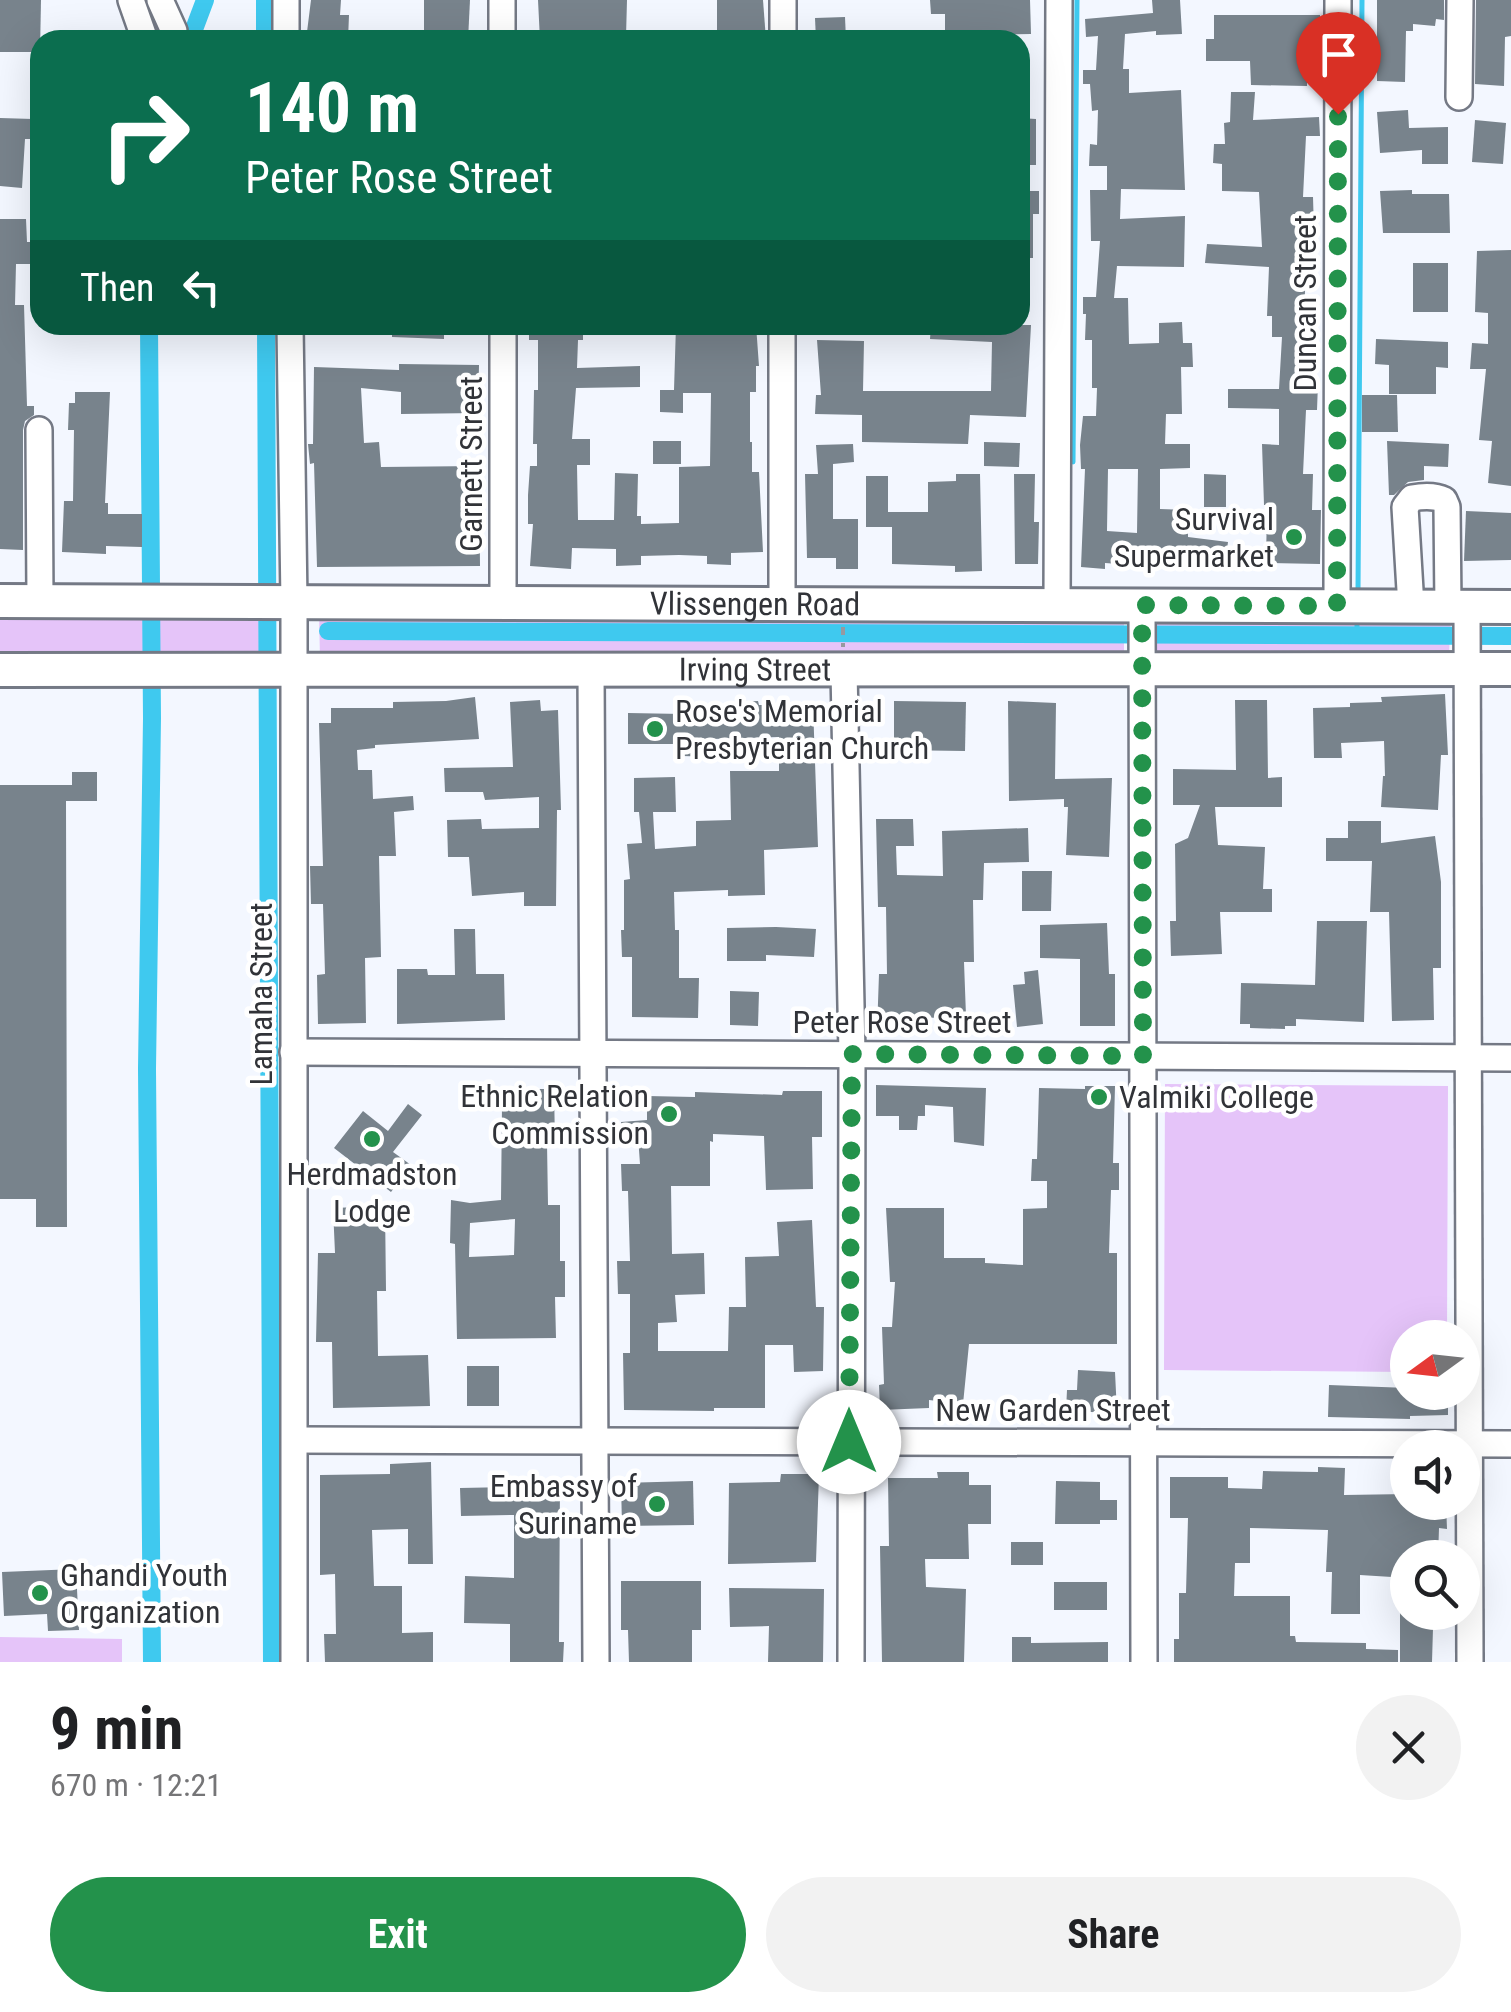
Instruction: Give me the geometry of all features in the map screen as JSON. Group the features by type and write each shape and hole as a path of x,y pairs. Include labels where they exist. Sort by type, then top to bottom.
{"main road":[{"name":"Vlissengen Road","path":"0,601 1057,606 1143,614 1337,606 1411,607 1461,613 1511,607"},
{"name":"Irving Street","path":"0,670 591,671 1143,661 1468,661 1511,668"}],"street":[{"path":"131,0 142,30"},
{"path":"160,0 174,30"},
{"path":"286,0 286,30"},
{"path":"502,0 502,30"},
{"path":"782,30 783,0"},
{"path":"1057,606 1059,0"},
{"name":"Duncan Street","path":"1337,606 1338,0"},
{"path":"1459,96 1460,0"},
{"name":"Lamaha Street","path":"290,335 294,602 276,670 293,1052 294,1662"},
{"name":"Garnett Street","path":"503,335 504,602"},
{"path":"782,335 782,603"},
{"path":"39,430 40,601"},
{"path":"1411,607 1405,507 1412,498 1438,497 1446,507 1468,661 1470,1430"},
{"path":"1143,614 1144,1662"},
{"path":"844,664 852,1054 851,1662"},
{"path":"591,671 596,1662"},
{"name":"Peter Rose Street","path":"293,1052 1511,1058"},
{"name":"New Garden Street","path":"295,1440 1390,1444"},
{"name":"New Garden Street","path":"1480,1444 1511,1444"},
{"path":"1470,1520 1470,1662"}],"path":[{"path":"842,614 844,664"}],"shaded area":[{"path":"0,614 274,616 272,659 0,655"},
{"path":"319,615 1124,618 1124,652 320,658"},
{"path":"1157,617 1451,619 1449,654 1156,652"},
{"path":"1165,1084 1448,1086 1447,1320 1390,1320 1390,1372 1164,1370"},
{"path":"0,1637 122,1639 122,1662 0,1662"}],"building":[{"path":"0,0 41,0 40,30 30,30 30,52 0,52"},
{"path":"311,0 341,0 340,15 349,15 348,30 307,30"},
{"path":"424,0 470,0 468,30 424,30"},
{"path":"538,0 627,0 626,30 540,30"},
{"path":"717,0 763,0 765,30 717,30"},
{"path":"930,0 1030,0 1031,34 1030,30 945,30 945,14 931,14"},
{"path":"1152,0 1180,0 1182,34 1125,34 1123,69 1129,69 1129,93 1181,90 1185,190 1121,189 1120,219 1185,216 1184,267 1117,266 1114,298 1128,298 1129,344 1159,343 1159,323 1182,322 1183,343 1192,343 1193,367 1181,367 1182,414 1166,414 1165,444 1190,444 1190,468 1160,469 1160,509 1188,510 1188,537 1228,542 1224,571 1203,569 1203,563 1160,562 1160,567 1105,563 1105,569 1081,567 1085,469 1081,469 1080,445 1083,416 1096,416 1097,388 1092,388 1092,340 1085,340 1083,314 1083,297 1096,297 1100,241 1091,241 1090,190 1107,190 1107,166 1089,166 1090,144 1097,145 1098,110 1092,111 1090,84 1083,84 1083,70 1096,70 1098,36 1086,37 1085,19 1153,13","holes":["1108,469 1138,469 1137,533 1107,531"]},
{"path":"1377,0 1444,0 1444,20 1436,19 1435,26 1413,24 1413,31 1406,31 1405,82 1377,81"},
{"path":"1476,0 1511,0 1504,86 1475,84"},
{"path":"1214,15 1320,15 1316,65 1307,65 1307,86 1251,85 1250,61 1206,61 1206,39 1214,39"},
{"path":"845,17 846,30 816,30 815,18"},
{"path":"1231,92 1255,92 1253,120 1319,117 1320,136 1306,136 1303,197 1313,197 1315,265 1306,265 1304,318 1298,317 1299,352 1312,353 1309,383 1318,383 1317,410 1306,410 1303,474 1313,474 1312,510 1321,510 1320,564 1266,563 1262,444 1279,445 1279,409 1228,408 1228,389 1279,389 1282,337 1272,337 1272,316 1267,316 1269,267 1205,263 1207,244 1262,247 1259,192 1222,191 1222,164 1213,163 1214,144 1225,144 1224,123 1230,122"},
{"path":"1408,110 1409,128 1448,127 1448,164 1422,164 1422,150 1380,153 1377,112"},
{"path":"0,118 30,119 22,188 0,186"},
{"path":"1030,119 1036,119 1036,165 1030,165"},
{"path":"1475,120 1506,123 1503,164 1472,162"},
{"path":"1412,190 1412,194 1449,194 1450,233 1383,233 1380,191"},
{"path":"1030,191 1039,191 1039,214 1033,214 1033,258"},
{"path":"0,219 26,219 30,264 16,264 15,305 24,305 27,406 34,406 34,415 25,421 23,430 23,550 0,549"},
{"path":"1511,250 1511,486 1488,483 1492,441 1479,440 1486,369 1470,369 1472,343 1488,344 1488,313 1475,312 1477,251"},
{"path":"1413,263 1448,263 1448,312 1413,312"},
{"path":"1031,325 1026,417 970,415 968,444 862,442 862,415 815,414 816,395 821,395 817,340 864,341 863,391 991,391 992,342 930,339 930,335 1030,335"},
{"path":"444,335 444,339 392,337"},
{"path":"529,335 583,335 583,340 578,340 577,368 640,366 640,387 576,388 572,439 590,439 590,465 577,465 578,520 614,520 615,473 638,474 637,516 641,516 641,524 679,523 679,467 710,466 711,393 683,393 683,413 660,412 660,390 674,390 676,335 757,335 759,366 756,392 750,392 750,442 752,472 759,472 763,552 731,553 731,565 707,564 707,556 679,555 641,556 641,565 616,566 616,549 572,548 571,569 530,566 533,524 528,524 528,495 530,466 537,466 537,444 533,444 538,340 529,340"},
{"path":"1376,339 1448,342 1448,368 1436,367 1436,394 1389,394 1389,365 1375,364"},
{"path":"399,364 479,365 478,413 401,414 401,392 361,388 364,443 379,442 381,467 479,466 480,566 317,567 314,463 310,464 308,444 313,444 314,367 399,370"},
{"path":"75,392 110,392 105,503 108,514 142,514 142,547 106,546 106,554 62,552 64,501 73,501 74,430 68,430 69,403 75,403"},
{"path":"1362,395 1397,395 1398,432 1362,432"},
{"path":"653,441 681,441 681,464 653,464"},
{"path":"1387,441 1449,444 1448,467 1424,466 1424,480 1408,482 1389,495"},
{"path":"984,442 1020,443 1019,467 984,466"},
{"path":"853,444 854,462 833,464 833,519 858,519 858,569 836,569 836,558 807,558 805,474 818,474 816,445"},
{"path":"956,474 980,474 982,571 955,572 955,566 892,564 892,527 866,527 866,476 888,476 888,512 928,512 928,482 956,481"},
{"path":"1014,474 1035,474 1038,564 1015,564"},
{"path":"1204,474 1226,475 1226,507 1204,507"},
{"path":"1466,511 1511,513 1511,560 1464,561"},
{"path":"1445,694 1448,755 1441,755 1438,810 1381,807 1384,741 1341,743 1342,758 1314,758 1313,708 1382,702 1381,697"},
{"path":"475,697 479,739 375,745 357,750 358,770 372,770 373,799 413,796 414,810 394,812 396,856 379,856 381,957 365,958 366,1023 318,1024 317,975 325,974 323,904 311,904 310,866 323,866 319,723 331,723 331,708 393,708 393,702"},
{"path":"540,700 541,711 558,710 561,810 557,810 556,906 524,906 524,892 472,896 469,857 448,857 447,820 481,819 482,829 539,828 539,797 485,800 483,792 445,792 444,768 513,767 510,702"},
{"path":"1235,700 1267,700 1268,778 1282,777 1282,807 1215,807 1218,845 1265,847 1263,889 1272,889 1272,912 1220,912 1222,954 1171,956 1170,921 1176,921 1175,844 1188,838 1200,805 1173,805 1173,769 1236,770"},
{"path":"758,701 759,705 813,705 818,847 764,850 765,895 728,896 728,890 674,892 679,978 699,978 698,1018 632,1017 632,957 622,957 621,930 624,880 630,879 627,844 642,843 639,812 634,812 634,778 675,777 676,812 653,812 655,849 696,846 696,821 731,820 730,771 779,771 779,737 712,739 713,757 683,756 683,744 628,744 628,713 683,714 683,706 729,706 729,702"},
{"path":"894,701 966,702 965,751 894,750"},
{"path":"1008,701 1056,703 1055,779 1112,778 1109,857 1066,855 1068,807 1064,807 1064,799 1009,801"},
{"path":"72,772 97,772 97,801 66,801 67,1227 36,1227 36,1199 0,1199 0,785 72,785"},
{"path":"876,819 913,819 914,846 896,846 897,875 943,876 942,831 1028,828 1029,862 984,863 983,900 973,900 974,962 964,962 966,1016 927,1018 927,1032 877,1031 879,974 887,974 886,907 878,907"},
{"path":"1348,821 1381,821 1381,843 1435,836 1441,882 1441,968 1433,968 1434,1020 1392,1021 1389,912 1370,912 1372,861 1326,861 1326,838 1348,838"},
{"path":"1022,871 1052,871 1051,911 1022,911"},
{"path":"1317,921 1367,921 1364,1022 1296,1019 1296,1026 1285,1029 1240,1024 1241,983 1315,985"},
{"path":"1107,923 1109,974 1115,974 1115,1026 1080,1026 1080,959 1040,958 1040,925"},
{"path":"727,928 816,929 814,957 766,955 766,961 727,961"},
{"path":"454,929 475,929 476,974 504,974 505,1020 397,1024 397,969 427,969 428,975 455,975"},
{"path":"1038,970 1043,1024 1017,1027 1013,985 1025,984 1024,972"},
{"path":"730,991 759,992 758,1026 730,1025"},
{"path":"876,1085 986,1088 984,1146 954,1142 953,1107 925,1105 925,1116 918,1116 917,1130 899,1130 899,1116 876,1116"},
{"path":"1115,1086 1113,1163 1119,1163 1119,1190 1111,1190 1109,1253 1117,1253 1117,1344 969,1344 963,1404 929,1400 929,1408 880,1410 879,1385 884,1384 882,1327 892,1327 895,1282 890,1282 886,1208 944,1208 944,1258 985,1258 985,1263 1023,1265 1023,1209 1047,1208 1047,1181 1031,1181 1032,1159 1037,1159 1039,1088"},
{"path":"534,1089 554,1089 555,1143 547,1143 548,1205 560,1205 560,1261 565,1261 565,1297 555,1297 556,1338 457,1339 451,1200 501,1200 502,1105 534,1105","holes":["515,1219 514,1255 469,1257 470,1223"]},
{"path":"783,1091 822,1091 822,1137 812,1137 813,1189 766,1190 764,1136 713,1134 710,1186 671,1186 672,1254 704,1253 705,1294 675,1295 677,1322 658,1323 658,1351 728,1351 729,1307 746,1307 745,1257 779,1256 777,1222 812,1220 816,1307 824,1307 823,1371 794,1372 793,1345 765,1345 765,1408 624,1410 623,1353 630,1353 630,1294 618,1294 617,1261 630,1261 628,1191 622,1191 621,1164 640,1164 638,1136 622,1137 621,1122 647,1120 647,1096 695,1097 695,1092 782,1095"},
{"name":"Herdmadston Lodge","path":"408,1104 422,1115 393,1152 411,1165 391,1192 334,1148 363,1111 388,1131"},
{"path":"385,1206 386,1291 377,1291 378,1356 428,1355 430,1406 333,1408 332,1342 316,1342 318,1253 335,1253 333,1208"},
{"path":"467,1366 499,1366 499,1406 467,1406"},
{"path":"1078,1370 1115,1372 1117,1413 1066,1411 1067,1390 1077,1390"},
{"path":"1329,1385 1390,1387 1390,1410 1448,1410 1448,1415 1410,1419 1328,1417"},
{"path":"431,1462 433,1564 408,1564 408,1529 372,1530 374,1586 402,1586 402,1633 433,1632 433,1662 325,1662 324,1634 336,1634 335,1574 320,1575 320,1475 390,1474 390,1464"},
{"path":"1318,1467 1345,1468 1344,1495 1390,1494 1390,1520 1447,1520 1447,1529 1439,1528 1439,1540 1390,1540 1390,1577 1360,1575 1360,1614 1331,1614 1332,1572 1326,1572 1328,1530 1250,1528 1250,1563 1235,1563 1234,1596 1290,1596 1290,1636 1295,1636 1296,1642 1366,1643 1366,1649 1398,1650 1398,1662 1174,1662 1174,1639 1179,1639 1179,1593 1186,1593 1188,1518 1170,1518 1170,1477 1228,1477 1228,1488 1262,1489 1263,1471 1318,1472"},
{"path":"937,1472 969,1472 969,1485 991,1485 991,1524 968,1524 969,1559 925,1559 926,1587 966,1589 964,1662 882,1662 880,1546 889,1546 888,1478 938,1478"},
{"path":"781,1474 819,1474 816,1562 728,1564 729,1483 780,1482"},
{"name":"Embassy of Suriname","path":"693,1481 694,1525 622,1526 621,1483"},
{"path":"1056,1481 1100,1482 1100,1500 1117,1500 1117,1520 1055,1524"},
{"path":"560,1484 559,1642 564,1642 563,1662 510,1662 510,1624 464,1623 465,1576 514,1578 514,1515 461,1516 460,1488"},
{"path":"1011,1542 1043,1542 1043,1565 1011,1565"},
{"name":"Ghandi Youth Organization","path":"76,1569 79,1630 48,1631 47,1614 4,1616 2,1572"},
{"path":"621,1581 701,1581 701,1630 692,1630 692,1662 629,1662 628,1630 621,1630"},
{"path":"1054,1582 1107,1582 1107,1610 1054,1610"},
{"path":"729,1588 824,1589 823,1662 768,1662 769,1626 730,1627"},
{"path":"1400,1630 1433,1630 1432,1662 1400,1662"},
{"path":"1012,1637 1031,1637 1031,1643 1108,1642 1108,1662 1012,1662"}],"waterway":[{"path":"194,30 205,0"},
{"path":"265,0 265,30"},
{"path":"1073,462 1077,0"},
{"path":"1358,592 1362,0"},
{"path":"149,335 152,718 147,1069 152,1662"},
{"path":"266,335 272,1662"},
{"path":"1357,618 1357,635"},
{"path":"328,631 1511,636"}],"place":[{"name":"Survival Supermarket","path":"1294,537"},
{"name":"Rose's Memorial Presbyterian Church","path":"655,729"},
{"name":"Valmiki College","path":"1099,1097"},
{"name":"Ethnic Relation Commission","path":"669,1114"},
{"name":"Herdmadston Lodge","path":"372,1139"},
{"name":"Embassy of Suriname","path":"657,1504"},
{"name":"Ghandi Youth Organization","path":"40,1593"}],"route":[{"path":"849,1442 852,1054 1143,1056 1142,605 1337,606 1338,114"}]}
